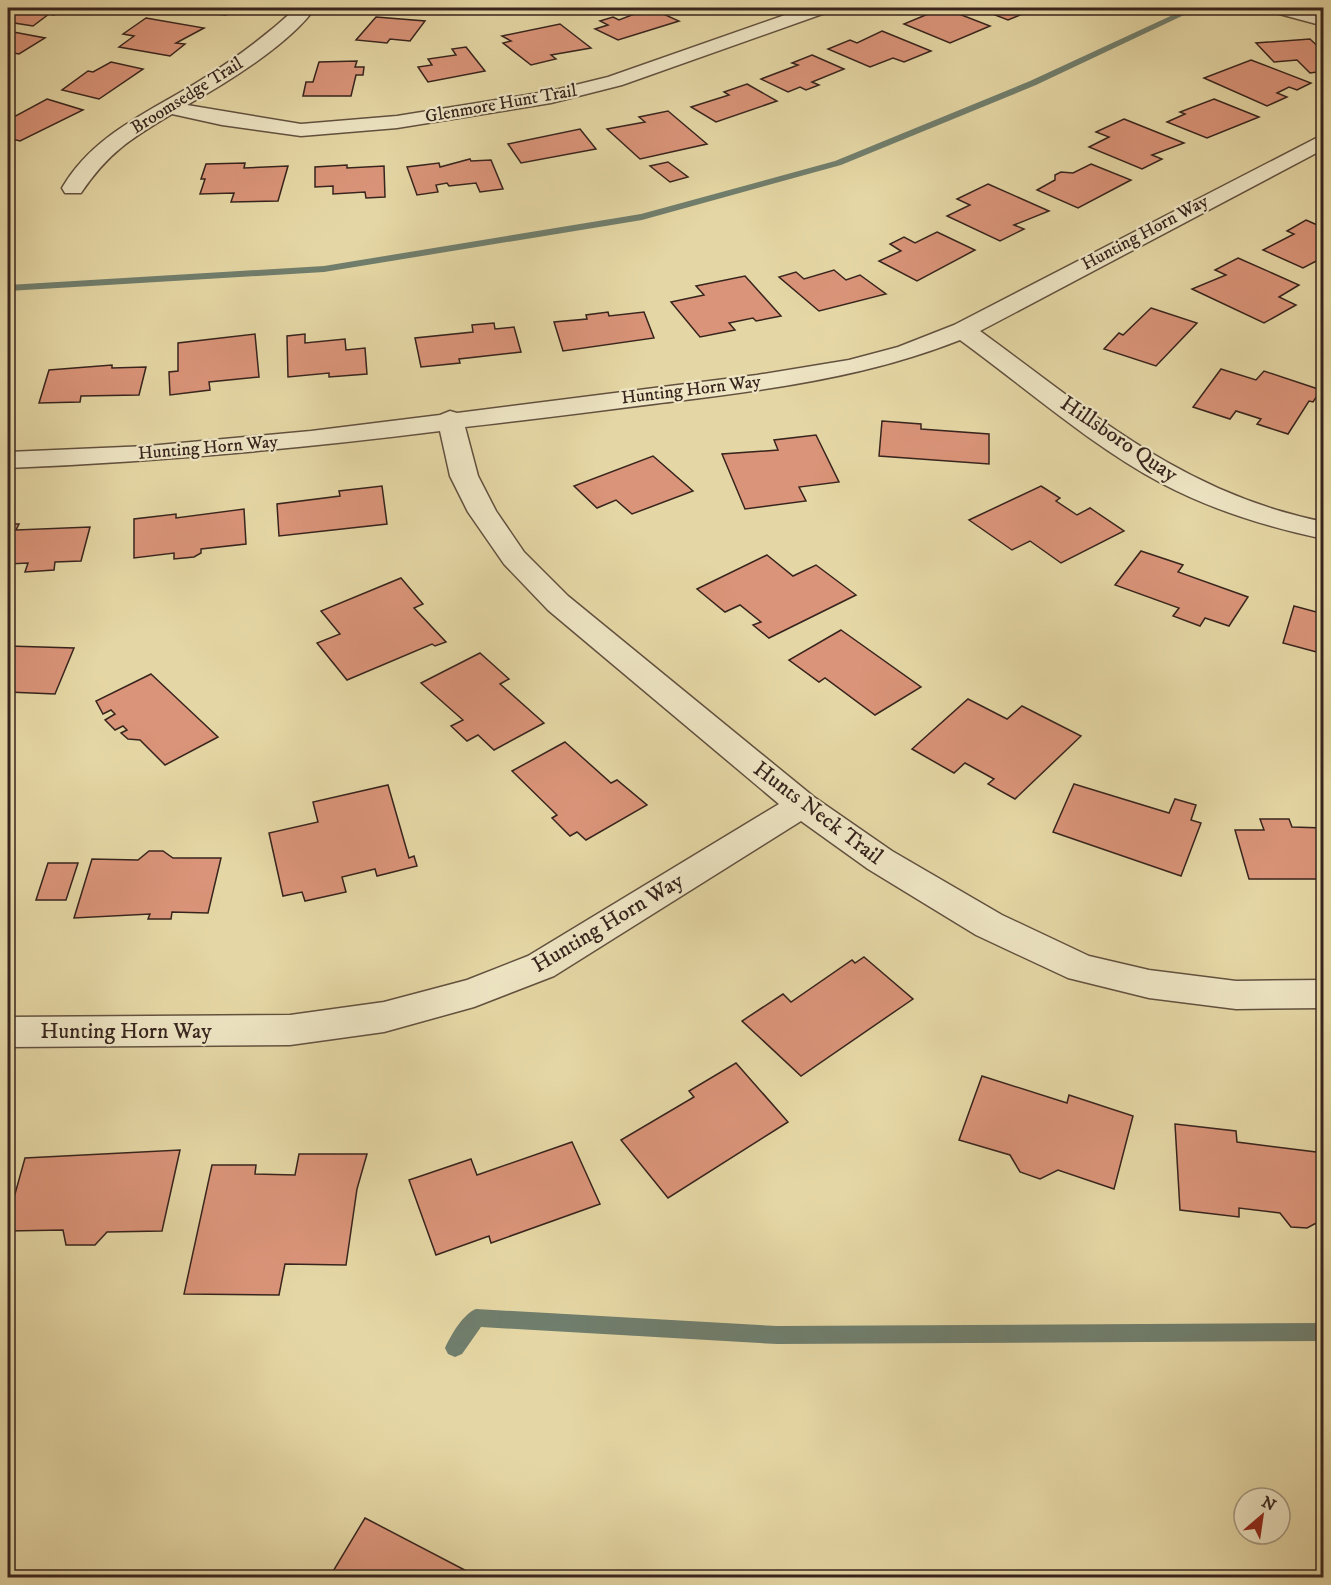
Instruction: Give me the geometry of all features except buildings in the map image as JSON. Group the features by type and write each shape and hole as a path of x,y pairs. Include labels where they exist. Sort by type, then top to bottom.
{"street":[{"name":"Broomsedge Trail","path":"73,188 89,162 103,150 246,60 284,30 306,8"},
{"name":"Glenmore Hunt Trail","path":"170,108 301,130 397,122 551,97 615,81 672,63 821,8"},
{"path":"1280,8 1323,20"},
{"name":"Hunting Horn Way","path":"8,460 148,454 276,442 757,383 850,367 907,352 963,330 1323,140"},
{"name":"Hillsboro Quay","path":"963,330 1149,465 1199,490 1256,512 1323,531"},
{"name":"Hunts Neck Trail","path":"450,419 464,476 482,512 514,558 558,603 802,806 880,860 989,925 1081,968 1149,984 1236,995 1323,994"},
{"name":"Hunting Horn Way","path":"8,1032 290,1030 384,1017 474,993 541,966 802,806"}],"waterway":[{"path":"8,288 324,269 642,217 838,163 1033,83 1180,15"},
{"path":"455,1348 476,1318 777,1335 1324,1332"}]}
